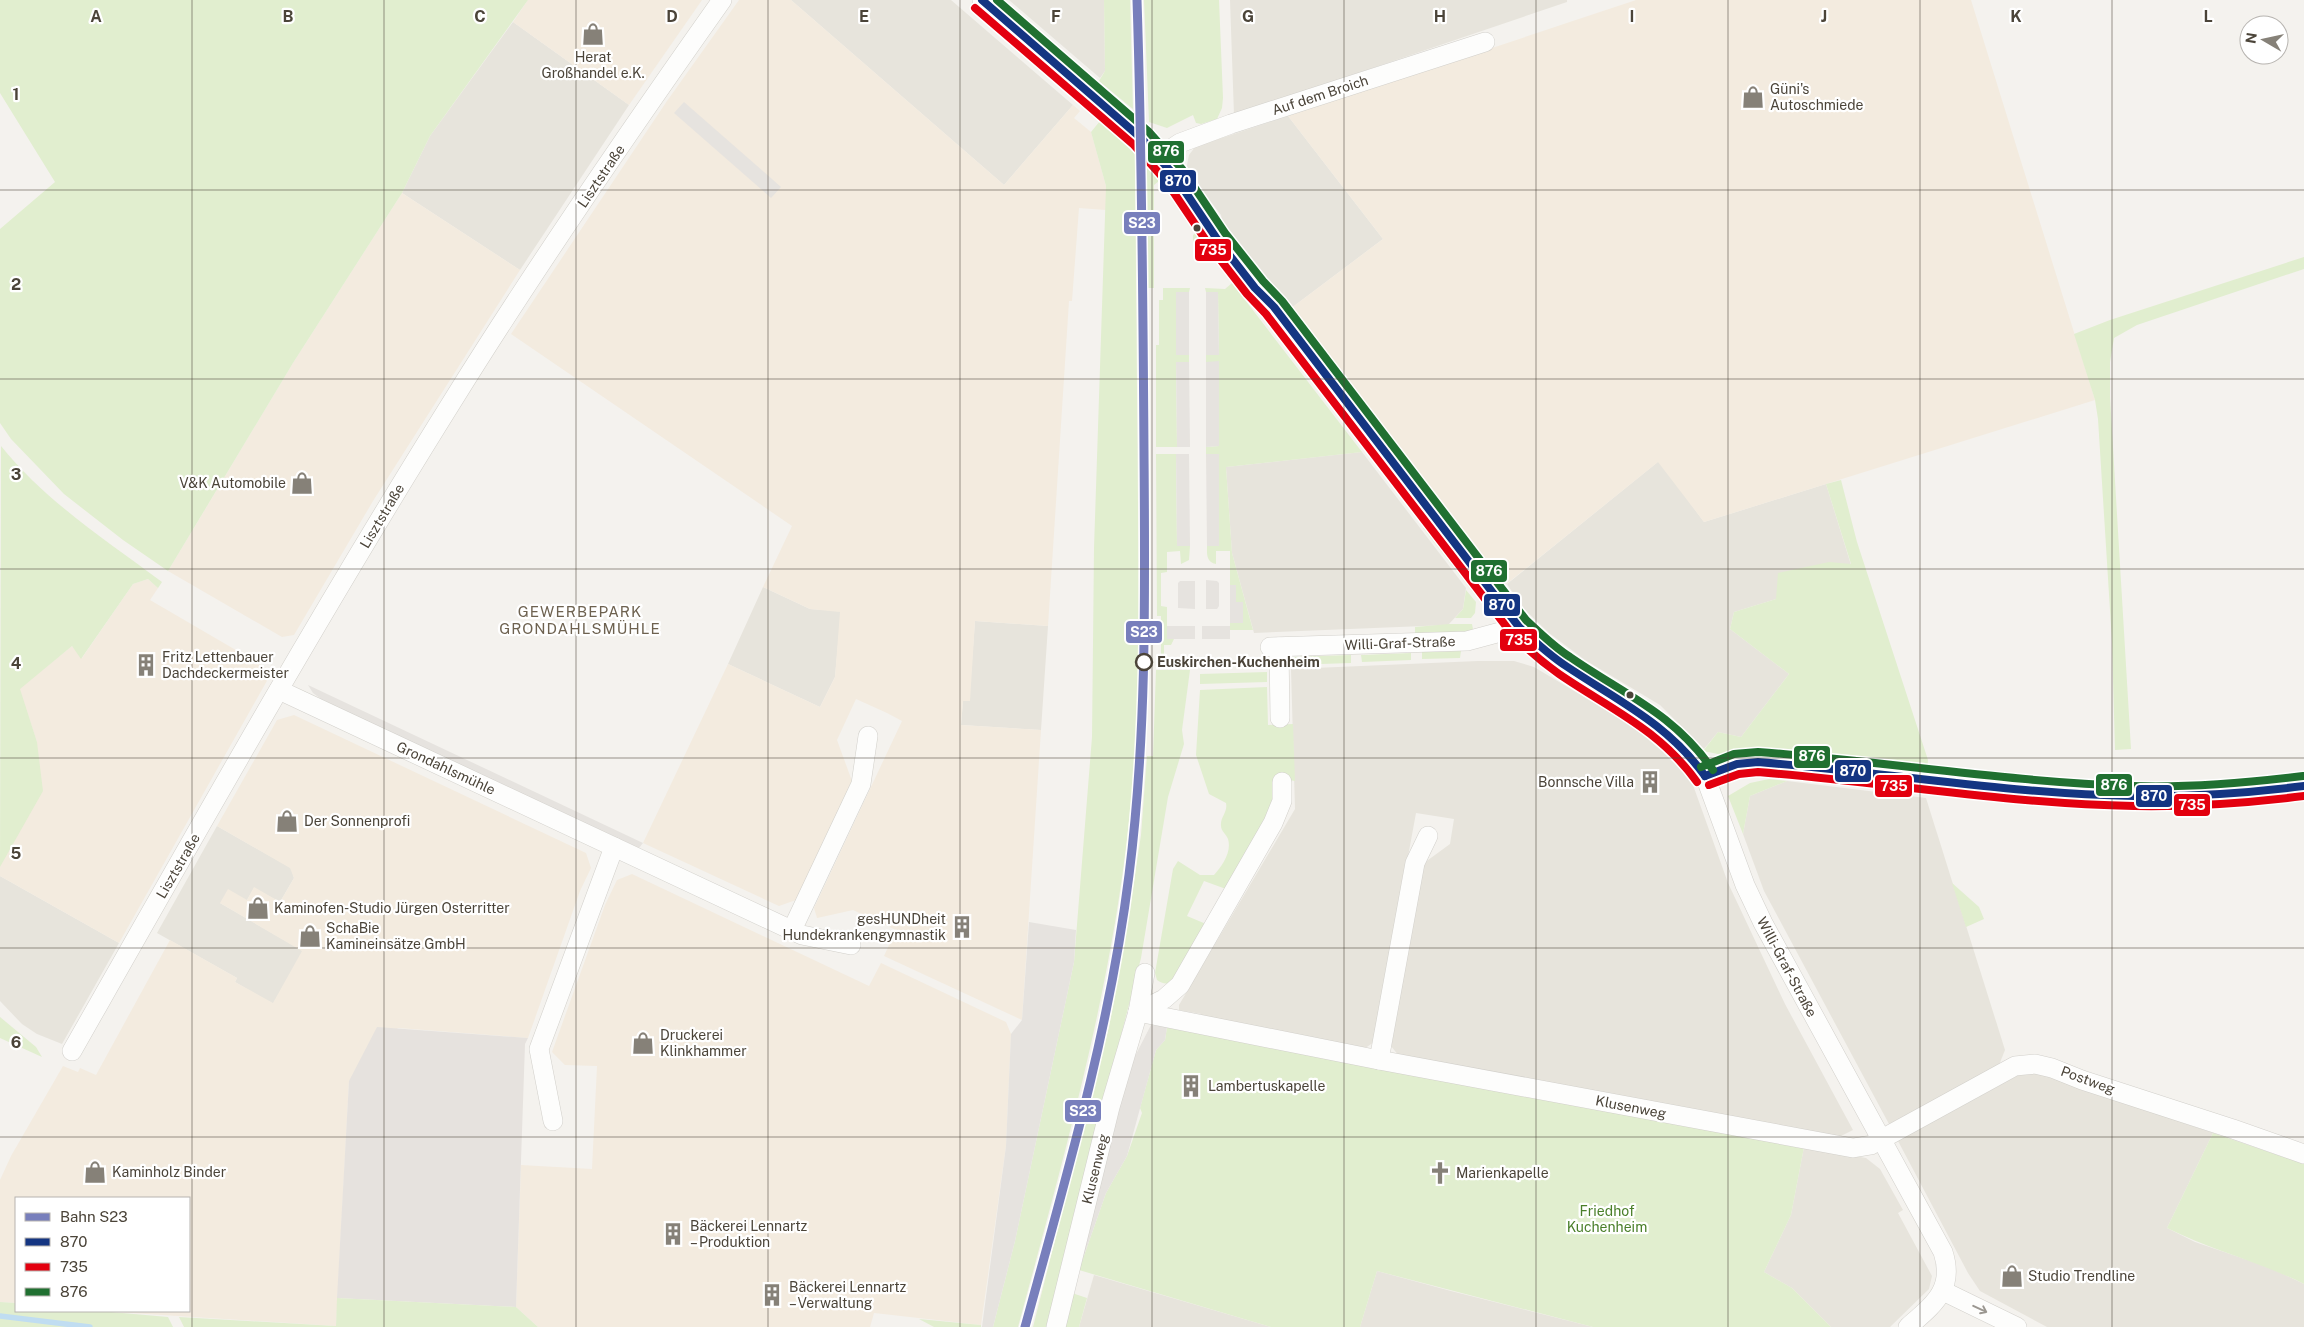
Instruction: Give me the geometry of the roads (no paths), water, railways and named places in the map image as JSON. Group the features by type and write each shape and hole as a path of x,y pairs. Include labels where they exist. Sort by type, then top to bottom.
{"street":[{"name":"Lisztstraße","path":"72,1051 279,690 462,386 554,246 722,0"},
{"name":"Willi-Graf-Straße","path":"982,0 1141,138 1159,157 1183,187 1217,239 1255,288 1274,307 1520,628 1558,661 1668,731 1689,753 1706,776 1745,885 1763,923 1943,1252 1948,1271 1943,1291"},
{"name":"Auf dem Broich","path":"1159,157 1180,143 1231,124 1485,42"},
{"name":"Willi-Graf-Straße","path":"1280,718 1274,647 1467,641 1520,628"},
{"name":"Grondahlsmühle","path":"279,690 802,935 850,945"},
{"path":"792,930 862,784 868,736"},
{"path":"1706,776 1737,764 1758,762 1997,786 2127,795 2187,796 2304,786"},
{"path":"1138,1012 1164,999 1180,985 1273,823 1282,800 1282,782"},
{"path":"1380,1060 1415,864 1428,836"},
{"path":"552,1121 538,1049 614,847"},
{"name":"Klusenweg","path":"1056,1327 1110,1107 1138,1012 1145,973"},
{"name":"Klusenweg","path":"1138,1012 1380,1060 1853,1148 1863,1148 1881,1140"},
{"name":"Postweg","path":"1881,1140 2015,1066 2035,1064 2233,1128 2304,1154"},
{"path":"1908,1327 1943,1291 2017,1327"}],"waterway":[{"path":"0,1316 90,1327"}],"rail line":[{"name":"S23","path":"1025,1327 1071,1159 1099,1046 1121,932 1135,822 1142,716 1145,557 1142,226 1137,0"}],"place":[{"name":"Herat Großhandel e.K.","path":"593,34"},
{"name":"Güni's Autoschmiede","path":"1753,97"},
{"name":"V&K Automobile","path":"302,483"},
{"name":"Euskirchen-Kuchenheim","path":"1144,662"},
{"name":"Fritz Lettenbauer Dachdeckermeister","path":"146,665"},
{"name":"Bonnsche Villa","path":"1650,782"},
{"name":"Der Sonnenprofi","path":"287,821"},
{"name":"Kaminofen-Studio Jürgen Osterritter","path":"258,908"},
{"name":"gesHUNDheit Hundekrankengymnastik","path":"962,927"},
{"name":"SchaBie Kamineinsätze GmbH","path":"310,936"},
{"name":"Druckerei Klinkhammer","path":"643,1043"},
{"name":"Lambertuskapelle","path":"1191,1086"},
{"name":"Kaminholz Binder","path":"95,1172"},
{"name":"Marienkapelle","path":"1440,1173"},
{"name":"Bäckerei Lennartz – Produktion","path":"673,1234"},
{"name":"Studio Trendline","path":"2012,1276"},
{"name":"Bäckerei Lennartz – Verwaltung","path":"772,1295"}],"district":[{"name":"GEWERBEPARK GRONDAHLSMÜHLE","path":"580,620"}],"park label":[{"name":"Friedhof Kuchenheim","path":"1607,1220"}]}
